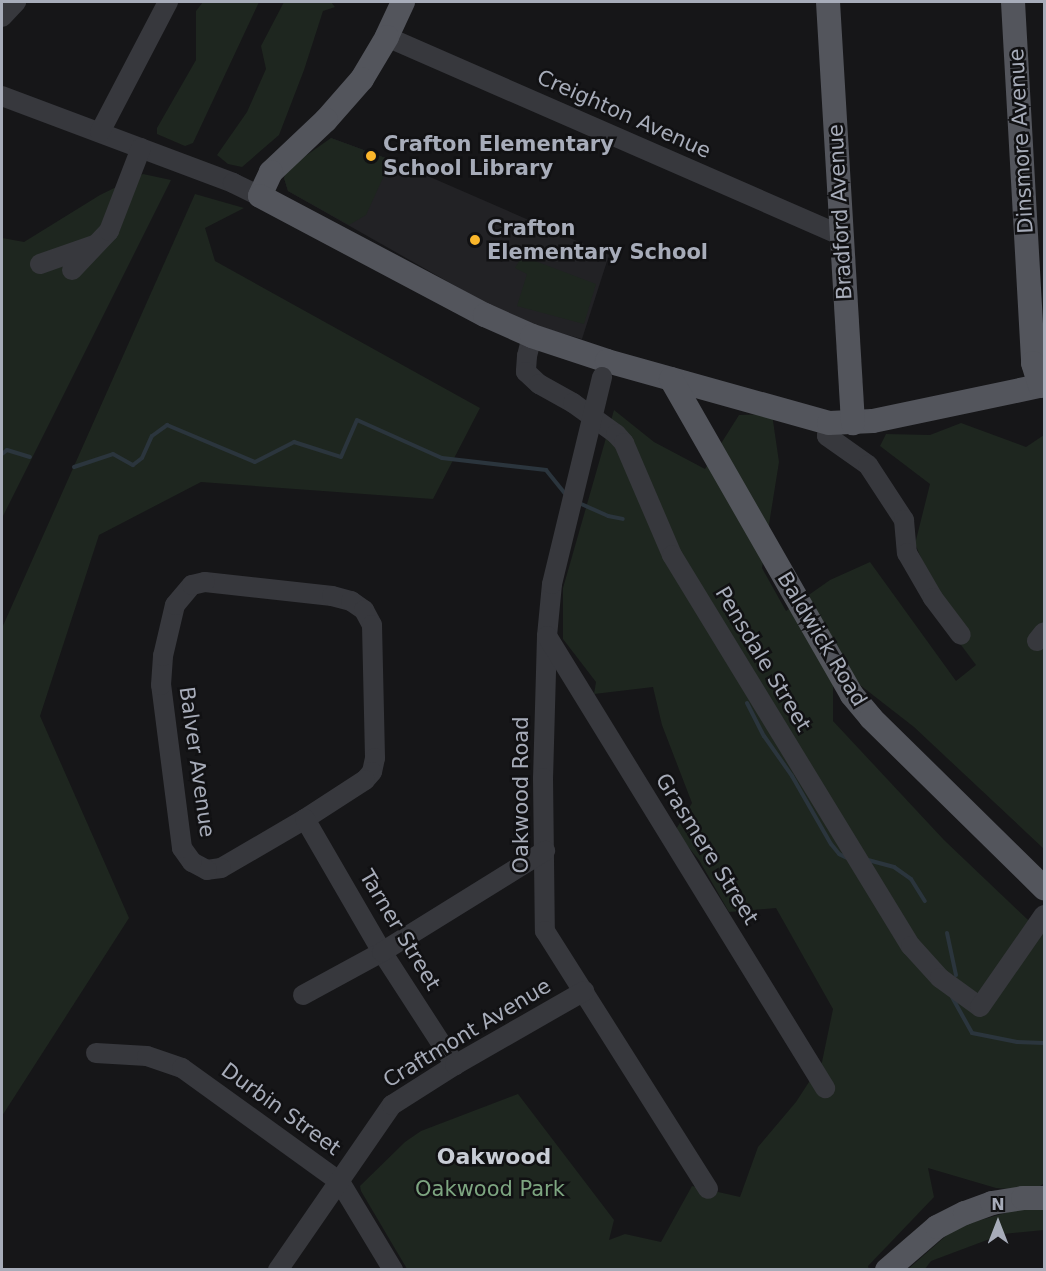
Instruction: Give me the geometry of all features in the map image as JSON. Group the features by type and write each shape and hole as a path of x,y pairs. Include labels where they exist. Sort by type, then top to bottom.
{"main road":[{"path":"403,2 387,37 362,79 326,120 271,172 260,196 485,315 604,369 671,379 829,423 853,423 1042,386"},
{"name":"Bradford Avenue","path":"828,2 853,423"},
{"name":"Dinsmore Avenue","path":"1012,2 1033,363 1042,386"},
{"name":"Baldwick Road","path":"671,379 852,695 871,718 1044,888"},
{"path":"887,1269 937,1227 965,1212 992,1203 1023,1198 1044,1198"}],"street":[{"path":"2,16 16,2"},
{"path":"99,132 168,2"},
{"name":"Creighton Avenue","path":"387,37 842,236"},
{"path":"2,97 233,183 260,196"},
{"path":"72,270 109,231 148,151"},
{"path":"40,264 96,244"},
{"name":"Pensdale Street","path":"532,336 526,372 539,384 573,403 624,443 672,555 911,946 940,978 980,1007 1044,915"},
{"name":"Oakwood Road","path":"604,369 552,584 547,636 543,778 545,931 708,1189"},
{"path":"829,423 827,436 868,465 904,520 907,553 933,598 961,635"},
{"name":"Balver Avenue","path":"205,582 332,596 351,601 364,610 372,625 375,758 372,772 365,780 305,819 221,868 207,870 192,862 182,848 161,685 164,656 175,605 192,585 205,582"},
{"name":"Grasmere Street","path":"547,636 825,1088"},
{"name":"Tarner Street","path":"305,819 382,952 455,1065"},
{"path":"303,995 382,952 544,851"},
{"name":"Craftmont Avenue","path":"278,1269 392,1105 455,1065 584,991"},
{"name":"Durbin Street","path":"96,1053 147,1056 183,1068 340,1182 393,1269"}],"shaded area":[{"name":"Crafton Elementary School","path":"331,138 391,160 609,255 582,339 535,326 503,313 288,191 284,178"}],"green space":[{"path":"203,2 259,2 193,143 185,146 157,134 157,128 196,60 196,11"},
{"path":"284,2 331,2 335,7 323,11 304,70 279,135 242,167 228,164 217,155 247,112 266,69 261,46"},
{"path":"331,138 391,160 366,215 349,225 288,191 284,178 287,169"},
{"path":"143,174 171,180 2,518 2,238 24,242 100,195"},
{"path":"195,194 244,208 205,228 215,261 480,408 433,499 201,482 99,535 40,716 129,918 2,1116 2,628"},
{"path":"522,256 596,284 584,324 517,306 527,274 515,268"},
{"name":"Oakwood Park","path":"614,410 654,442 705,469 739,415 772,414 779,462 762,568 786,611 830,580 870,562 956,681 976,665 958,641 915,544 930,484 880,446 886,434 930,435 961,423 1026,447 1044,435 1044,849 914,727 860,685 833,678 833,721 944,840 1027,919 1044,931 1044,1183 1034,1191 996,1188 928,1168 934,1197 868,1266 869,1270 407,1269 361,1191 360,1186 405,1142 421,1131 518,1094 614,1220 609,1240 625,1234 661,1242 692,1186 740,1197 758,1147 796,1102 822,1062 833,1009 776,908 729,912 699,860 675,831 692,803 662,725 653,687 594,694 596,682 563,639 563,588"},
{"path":"1016,1210 1044,1210 1044,1230 1003,1234 931,1261 925,1269 907,1270 956,1227"}],"waterway":[{"path":"74,467 113,454 133,465 142,458 152,436 167,425 255,462 294,442 341,457 357,420 442,458 546,470 567,496"},
{"path":"2,454 7,450 30,457"},
{"path":"579,503 608,516 623,519"},
{"path":"747,703 764,736 792,776 831,844 839,854 847,858"},
{"path":"868,860 894,867 911,879 925,901"},
{"path":"947,933 956,975"},
{"path":"952,997 972,1033 1017,1042 1044,1043"}],"place":[{"name":"Crafton Elementary School Library","path":"371,156"},
{"name":"Crafton Elementary School","path":"475,240"}],"district":[{"name":"Oakwood","path":"494,1157"}]}
